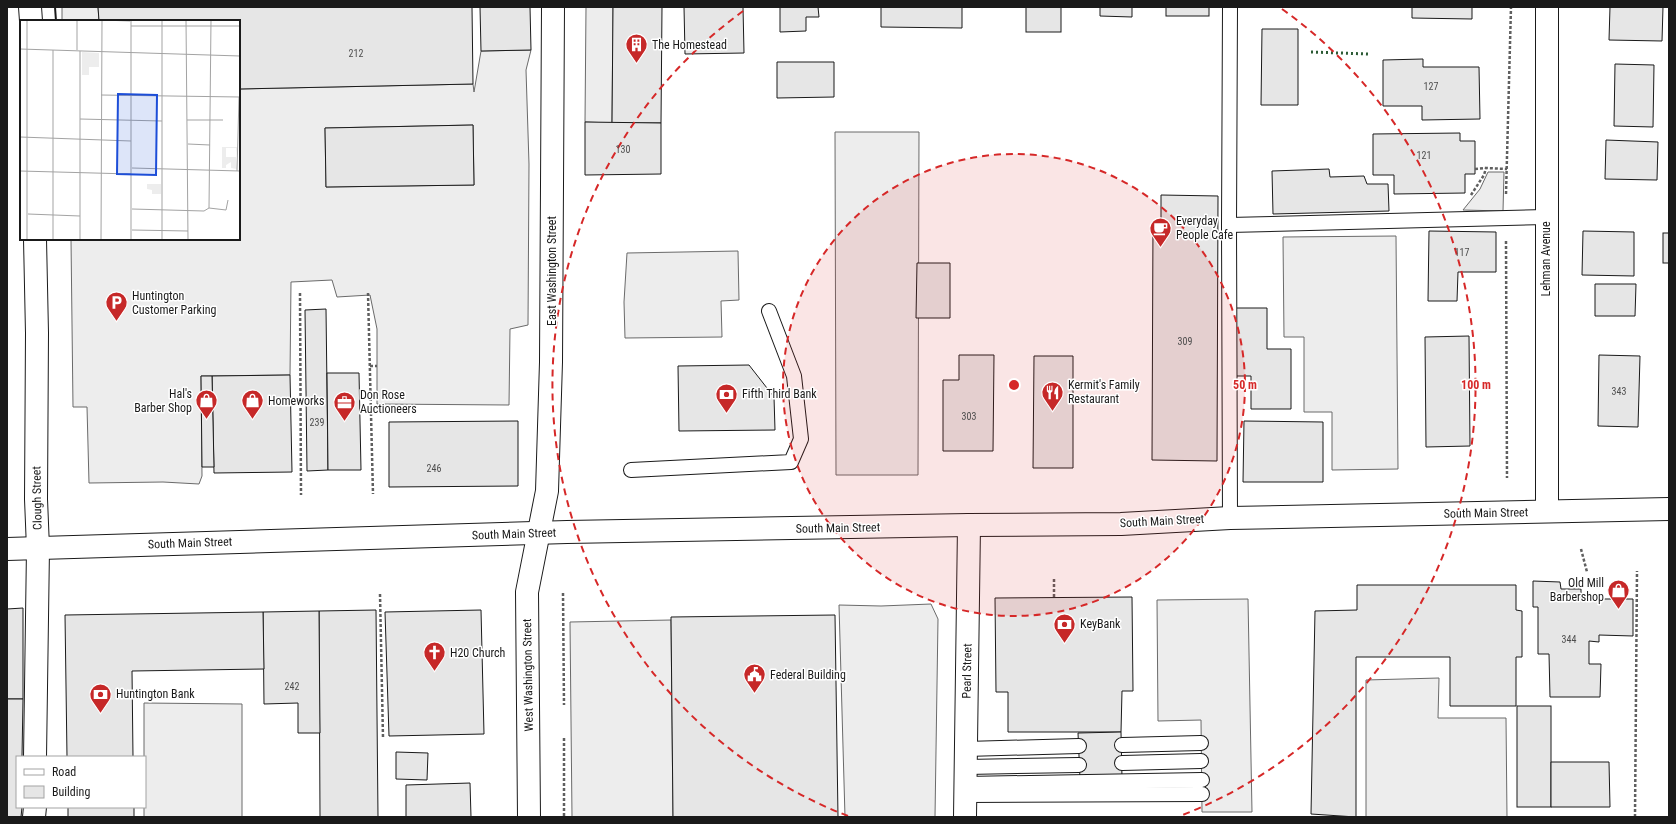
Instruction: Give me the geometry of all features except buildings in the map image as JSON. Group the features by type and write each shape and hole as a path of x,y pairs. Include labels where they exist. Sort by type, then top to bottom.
{"street":[{"path":"30,7 31,20"},
{"name":"East Washington Street","path":"538,533 547,491 551,362 553,7"},
{"name":"Lehman Avenue","path":"1547,7 1547,511"},
{"name":"Clough Street","path":"35,240 37,333 36,499 38,548 35,756"},
{"name":"South Main Street","path":"7,549 538,533 969,525 1121,524 1230,518 1669,509"},
{"name":"Pearl Street","path":"965,817 969,525"},
{"name":"West Washington Street","path":"530,817 527,592 538,533"}],"lane":[{"path":"1230,7 1228,225 1230,518"},
{"path":"1228,225 1546,217"},
{"path":"631,470 791,462 801,439 794,376 769,311"},
{"path":"1122,745 1201,743"},
{"path":"966,774 1079,746"},
{"path":"1122,763 1201,761"},
{"path":"966,774 1079,765"},
{"path":"966,774 1202,787"}],"path":[{"path":"1454,220 1456,210 1470,196 1484,175 1486,168"},
{"path":"1475,169 1507,169"},
{"path":"300,293 301,495"},
{"path":"368,293 373,494"},
{"path":"370,366 377,366"},
{"path":"1581,549 1587,572"},
{"path":"1635,817 1637,571"},
{"path":"1054,579 1054,598"},
{"path":"563,593 564,705"},
{"path":"380,594 383,738"},
{"path":"564,738 564,817"}],"shaded area":[{"path":"62,7 98,7 99,20 62,20"},
{"path":"586,7 613,7 612,123 585,122"},
{"path":"531,50 526,70 529,164 528,325 510,329 509,405 377,404 377,329 370,295 337,297 332,280 291,282 290,375 201,376 202,476 199,484 163,482 89,483 87,407 73,407 71,240 240,240 240,89 473,84 474,92 481,51","holes":["473,125 474,185 326,187 325,128"]},
{"path":"835,132 919,132 918,475 836,475"},
{"path":"1488,172 1504,172 1503,211 1463,210 1480,189"},
{"path":"1396,236 1398,469 1332,470 1332,412 1304,412 1304,337 1284,337 1283,237"},
{"path":"738,251 739,300 721,301 722,337 625,338 624,302 627,253"},
{"path":"1248,599 1252,812 1202,812 1201,720 1158,721 1157,600"},
{"path":"931,604 938,619 935,817 845,817 839,605 881,606"},
{"path":"671,620 673,817 572,817 570,622"},
{"path":"1439,678 1438,718 1506,718 1507,817 1366,817 1366,680"},
{"path":"144,703 242,704 242,817 144,817 144,808 146,808 146,756 144,756"}],"hedge":[{"path":"1311,52 1368,54"}],"wall":[{"path":"55,7 56,20"}],"place":[{"name":"The Homestead","path":"637,64"},
{"name":"Everyday People Cafe","path":"1161,248"},
{"name":"Huntington Customer Parking","path":"116,322"},
{"name":"Kermit's Family Restaurant","path":"1053,412"},
{"name":"Fifth Third Bank","path":"727,414"},
{"name":"Hal's Barber Shop","path":"207,420"},
{"name":"Homeworks","path":"252,420"},
{"name":"Don Rose Auctioneers","path":"344,422"},
{"name":"Old Mill Barbershop","path":"1619,610"},
{"name":"KeyBank","path":"1064,644"},
{"name":"H20 Church","path":"435,672"},
{"name":"Federal Building","path":"754,694"},
{"name":"Huntington Bank","path":"100,714"}]}
